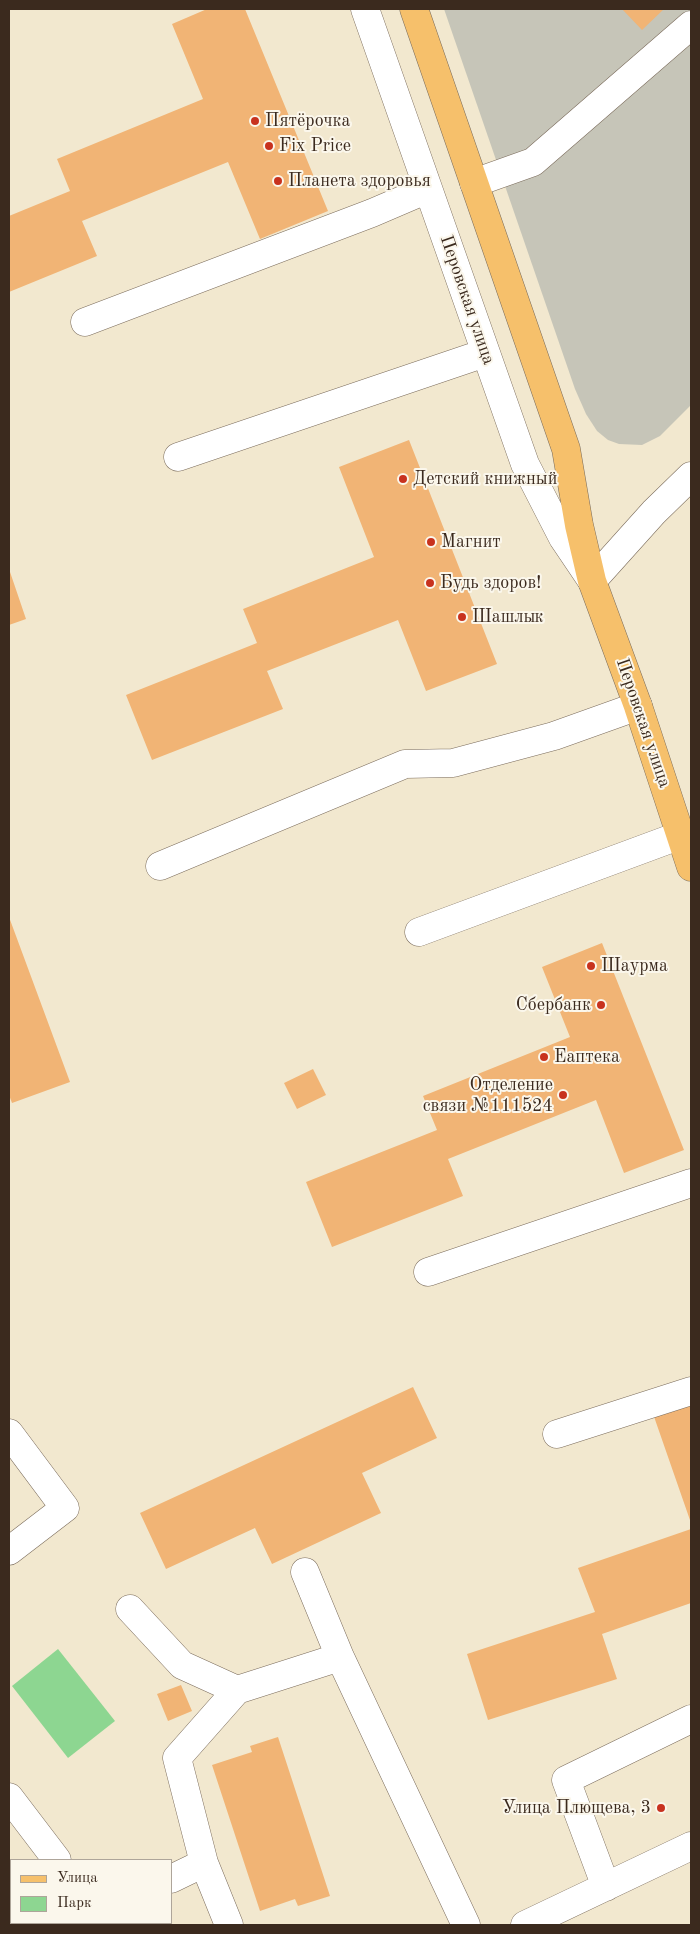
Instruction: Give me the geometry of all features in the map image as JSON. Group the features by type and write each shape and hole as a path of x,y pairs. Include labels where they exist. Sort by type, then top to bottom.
{"main road":[{"name":"Перовская улица","path":"414,9 566,449 578,525 592,581 638,706 691,867"}],"street":[{"name":"Перовская улица","path":"365,9 525,464 563,538 592,581"},
{"path":"474,182 533,162 691,24"},
{"path":"85,322 372,213 428,189"},
{"path":"178,457 485,353"},
{"path":"592,581 654,512 691,476"},
{"path":"160,866 405,764 453,763 554,736 638,706"},
{"path":"419,932 680,835"},
{"path":"428,1272 691,1184"},
{"path":"556,1434 691,1390"},
{"path":"9,1433 65,1508 9,1551"},
{"path":"305,1572 340,1657 466,1925"},
{"path":"130,1608 182,1665 237,1690"},
{"path":"229,1925 204,1862 177,1758 237,1690 340,1657"},
{"path":"606,1887 566,1780 691,1719"},
{"path":"9,1798 56,1859"},
{"path":"525,1925 691,1846"},
{"path":"172,1878 204,1862"}],"shaded area":[{"path":"444,9 691,9 691,405 660,436 642,445 619,444 608,440 597,431 586,414 575,389"}],"green space":[{"path":"58,1649 115,1721 68,1758 12,1686"}],"building":[{"path":"207,9 245,9 328,211 260,239 228,162 82,221 97,256 9,292 9,216 70,191 57,159 203,99 172,24"},
{"path":"622,9 664,9 642,30"},
{"path":"409,440 497,664 426,691 398,620 267,671 283,709 152,760 126,695 257,643 243,609 374,557 339,467"},
{"path":"9,569 26,619 9,625"},
{"path":"9,917 70,1082 12,1103 9,1095"},
{"path":"602,943 684,1150 624,1173 596,1100 448,1159 463,1196 332,1247 306,1182 437,1130 423,1096 570,1037 542,967"},
{"path":"313,1069 326,1095 297,1109 284,1083"},
{"path":"413,1387 437,1438 362,1473 381,1513 272,1564 255,1528 166,1569 140,1513"},
{"path":"691,1394 691,1523 651,1408"},
{"path":"691,1529 691,1603 602,1634 617,1679 488,1720 467,1654 595,1612 578,1568"},
{"path":"181,1685 192,1711 168,1721 157,1694"},
{"path":"278,1737 330,1896 298,1906 295,1899 260,1911 212,1765 252,1752 250,1746"}],"place":[{"name":"Пятёрочка","path":"255,121"},
{"name":"Fix Price","path":"269,146"},
{"name":"Планета здоровья","path":"278,181"},
{"name":"Детский книжный","path":"403,479"},
{"name":"Магнит","path":"431,542"},
{"name":"Будь здоров!","path":"430,583"},
{"name":"Шашлык","path":"462,617"},
{"name":"Шаурма","path":"591,966"},
{"name":"Сбербанк","path":"601,1005"},
{"name":"Еаптека","path":"544,1057"},
{"name":"Отделение связи №111524","path":"563,1095"},
{"name":"Улица Плющева, 3","path":"661,1808"}]}
